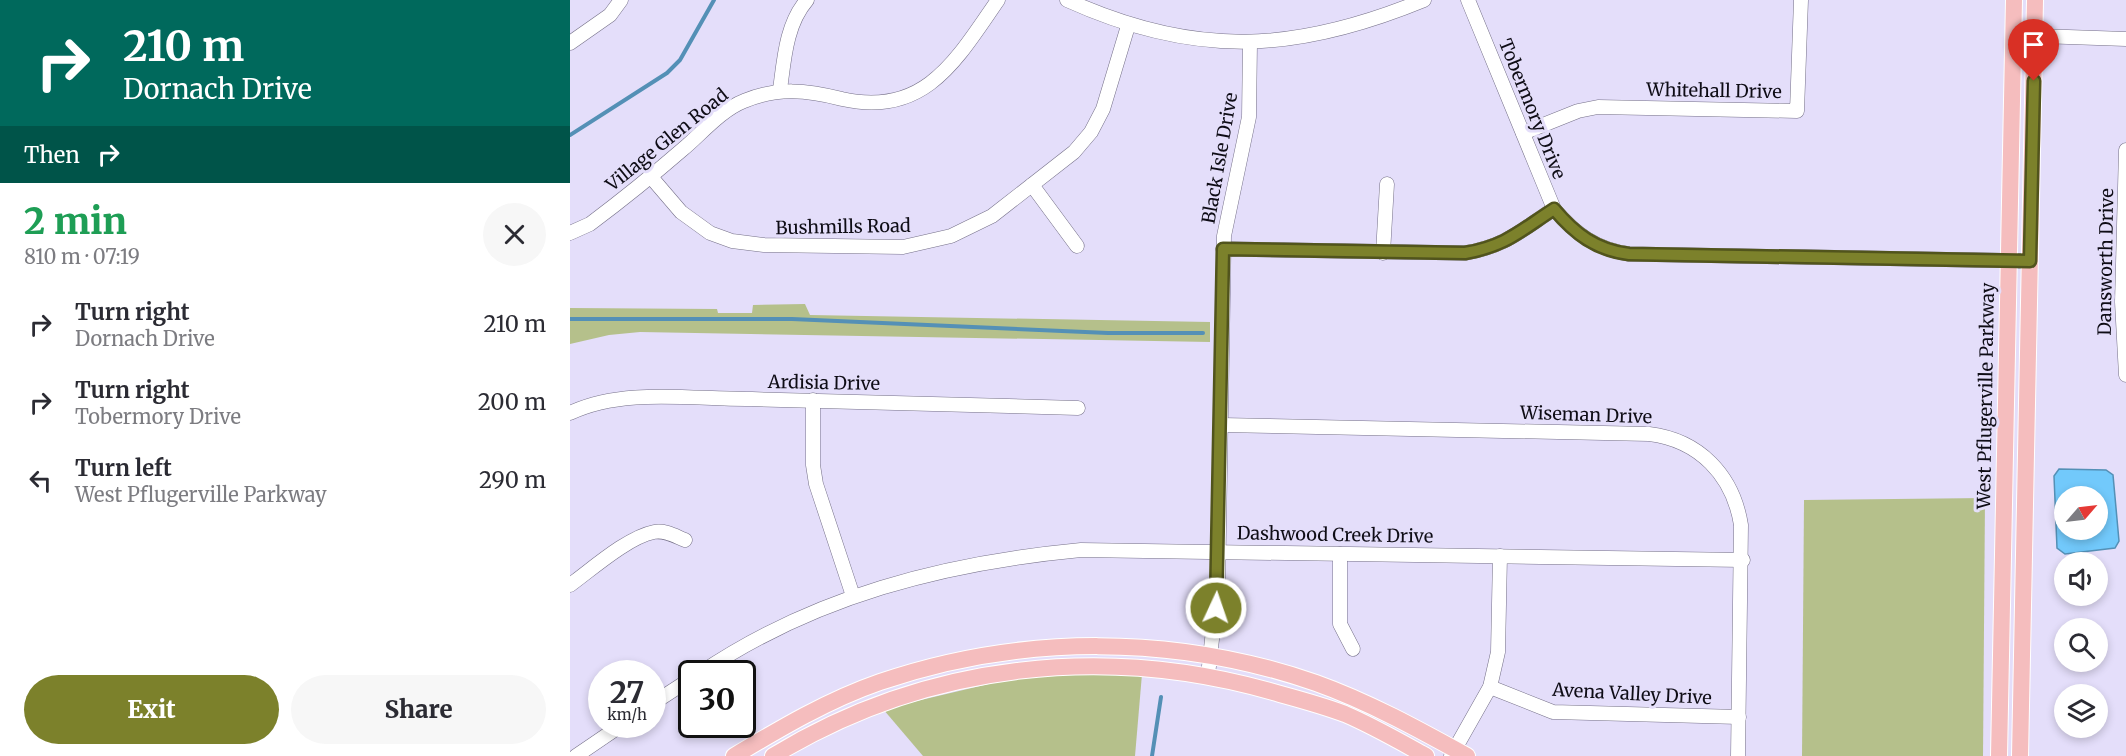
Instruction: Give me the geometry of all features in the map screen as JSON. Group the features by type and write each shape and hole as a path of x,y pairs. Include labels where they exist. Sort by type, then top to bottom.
{"main road":[{"name":"West Pflugerville Parkway","path":"1998,756 2014,0"},
{"path":"2020,756 2035,0"},
{"path":"2003,522 2025,522"},
{"path":"734,756 829,703 880,682 948,662 1014,652 1102,645 1137,646 1212,656 1315,683 1368,705 1458,754"},
{"path":"773,756 819,730 856,713 953,681 994,674 1102,664 1136,665 1208,675 1267,690 1342,713 1426,756"}],"street":[{"path":"570,43 610,15 621,0"},
{"path":"780,90 786,46 798,10 807,0"},
{"name":"Village Glen Road","path":"570,233 590,224 741,102 780,90 810,91 854,102 896,100 919,92 938,79 956,61 998,0"},
{"path":"1067,0 1128,26 1189,39 1250,43 1290,40 1337,31 1424,0"},
{"name":"Tobermory Drive","path":"1468,0 1554,209 1570,229 1595,245 1611,252 1629,254 2030,261"},
{"name":"Whitehall Drive","path":"1523,133 1578,111 1598,107 1797,111 1801,0"},
{"name":"Bushmills Road","path":"651,177 681,212 710,233 732,241 764,246 903,247 951,236 992,216 1074,152 1091,132 1103,109 1128,26"},
{"path":"2013,35 2126,39"},
{"name":"Black Isle Drive","path":"1208,675 1212,656 1218,551 1222,425 1223,249 1228,206 1249,117 1250,43"},
{"name":"Dansworth Drive","path":"2126,150 2122,302 2126,375"},
{"path":"1383,253 1387,184"},
{"path":"1032,185 1077,246"},
{"path":"1223,249 1465,253 1492,248 1514,238 1554,209"},
{"name":"Ardisia Drive","path":"570,413 603,402 635,398 813,400 1078,408"},
{"path":"813,400 813,465 816,484 853,596"},
{"name":"Wiseman Drive","path":"1222,425 1665,436 1690,445 1706,457 1725,481 1740,515 1743,560 1738,756"},
{"path":"570,585 633,541 653,532 665,532 685,540"},
{"name":"Dashwood Creek Drive","path":"722,660 770,631 853,596 946,568 1017,556 1081,550 1743,560"},
{"path":"1340,554 1340,624 1353,649"},
{"path":"1458,754 1490,687 1498,652 1500,556"},
{"name":"Avena Valley Drive","path":"1490,687 1553,712 1739,717"},
{"path":"576,756 602,738"}],"green space":[{"path":"805,304 810,315 1210,322 1210,342 640,332 609,335 570,344 570,308 717,309 718,313 752,313 753,305"},
{"path":"1985,498 1983,756 1802,756 1804,500"},
{"path":"1080,672 1142,674 1135,756 923,756 883,709 1022,676"}],"water":[{"path":"2059,469 2106,470 2113,475 2119,541 2115,548 2062,552 2057,548 2057,540 2108,540 2108,486 2054,486 2054,476"}],"waterway":[{"path":"570,135 667,73 680,60 714,0"},
{"path":"570,319 792,319 1108,333 1203,333"},
{"path":"1152,756 1161,697"}],"route":[{"path":"1216,608 1222,425 1223,249 1465,253 1492,248 1514,238 1554,209 1570,229 1595,245 1611,252 1629,254 2030,261 2034,81"}]}
